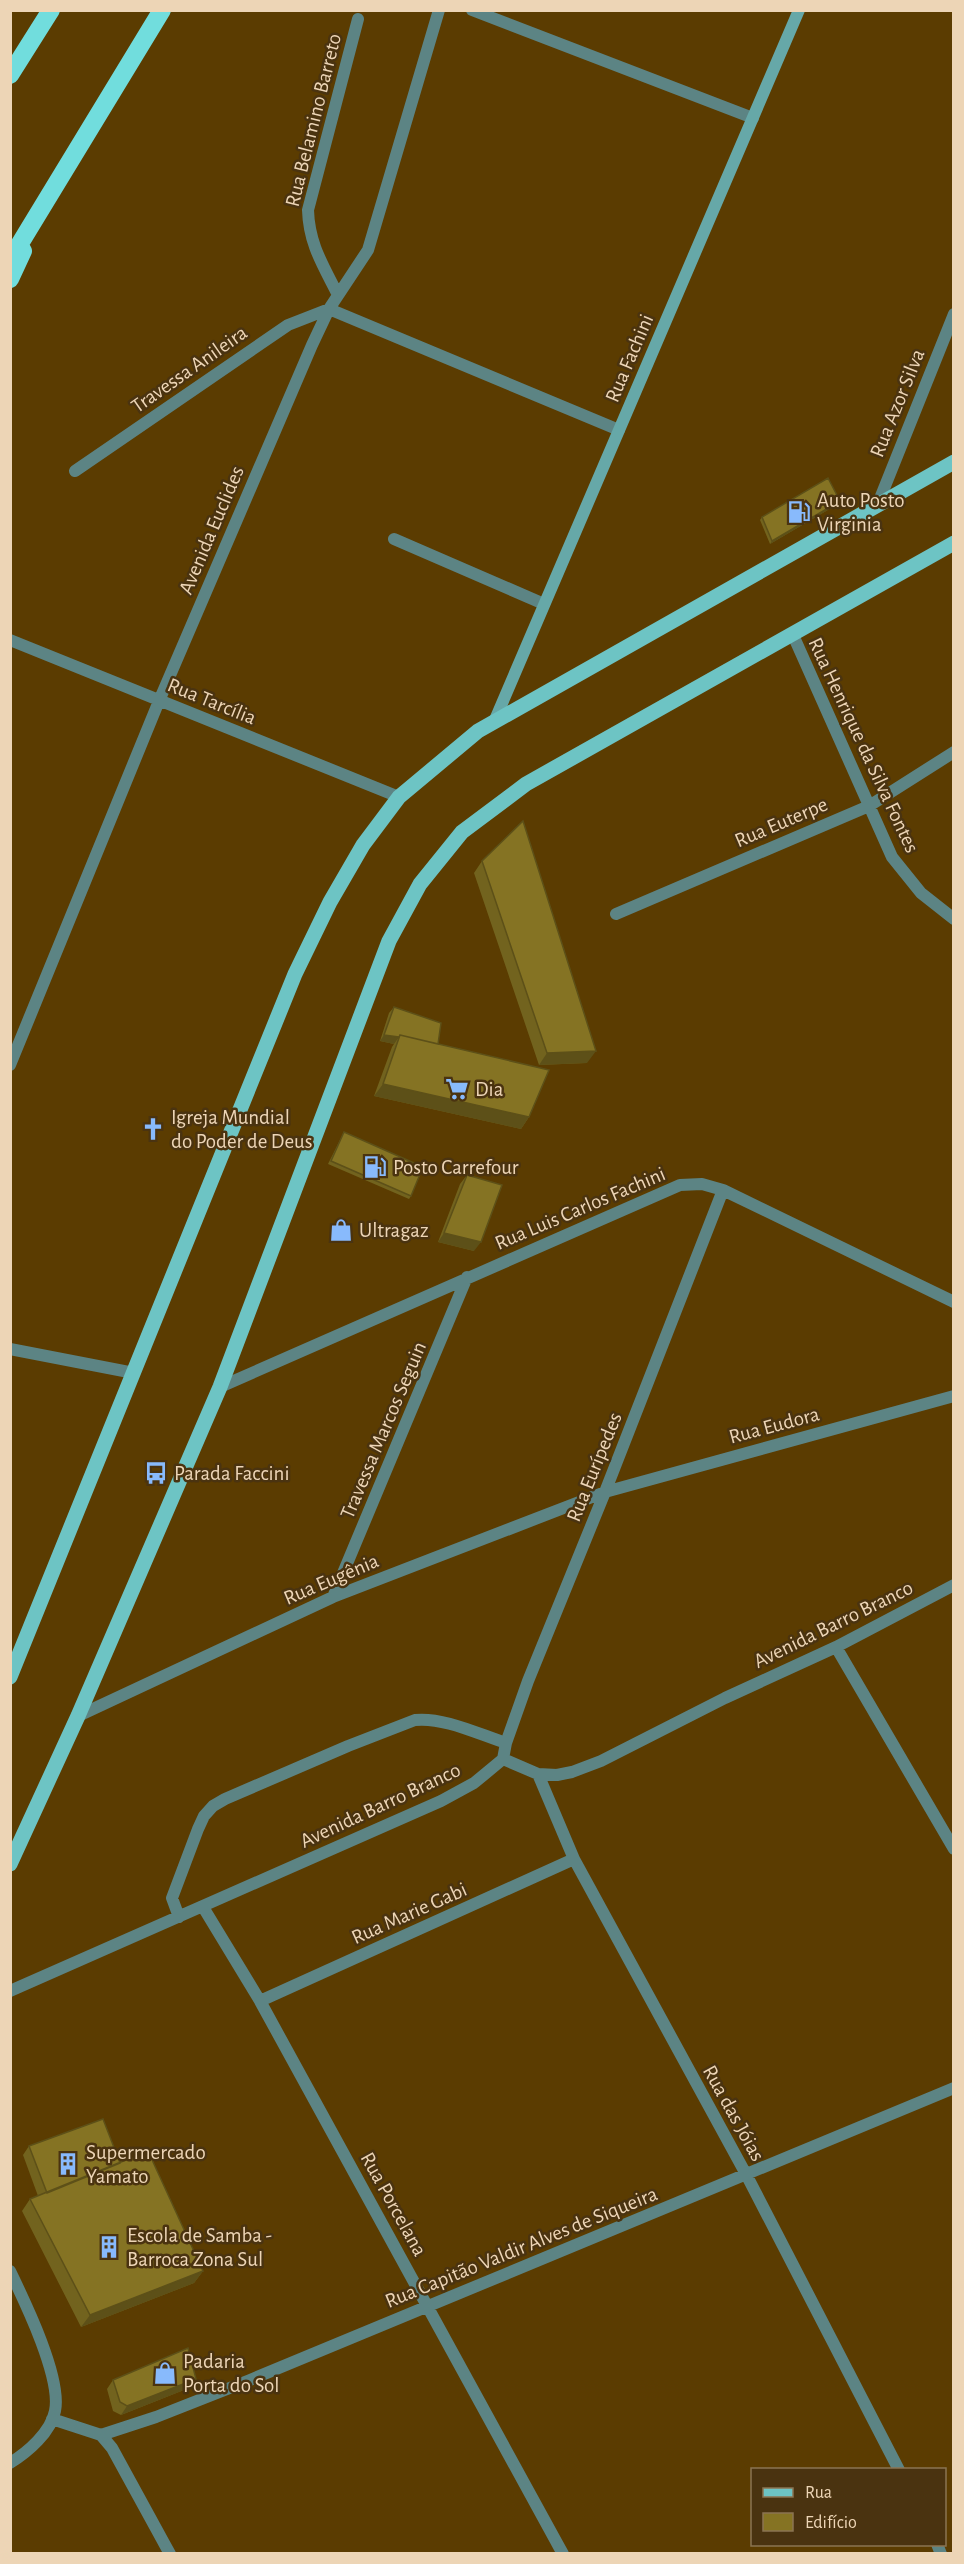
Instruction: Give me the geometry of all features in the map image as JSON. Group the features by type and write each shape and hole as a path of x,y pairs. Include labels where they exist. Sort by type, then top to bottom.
{"highway":[{"path":"10,75 51,10"},
{"path":"10,260 162,10"},
{"path":"10,279 40,212"}],"main road":[{"path":"10,1677 295,974 363,845 399,797 478,731 954,462"},
{"path":"10,1864 78,1716 220,1386 389,941 420,884 462,832 526,784 954,543"}],"street":[{"name":"Avenida Euclides","path":"10,1065 159,701 329,309 368,250 439,10"},
{"path":"472,10 753,118"},
{"name":"Rua Fachini","path":"494,722 799,10"},
{"name":"Rua Belamino Barreto","path":"338,295 309,232 308,210 358,19"},
{"path":"329,309 619,430"},
{"name":"Travessa Anileira","path":"75,471 288,325 329,309"},
{"name":"Rua Azor Silva","path":"877,506 954,314"},
{"path":"393,539 544,604"},
{"name":"Rua Henrique da Silva Fontes","path":"793,635 892,857 921,893 954,919"},
{"name":"Rua Tarcília","path":"10,640 399,797"},
{"name":"Rua Euterpe","path":"616,914 869,807 954,752"},
{"name":"Rua Luis Carlos Fachini","path":"220,1386 680,1185 702,1184 723,1190 954,1302"},
{"name":"Rua Eurípedes","path":"503,1759 506,1743 528,1681 605,1492 723,1190"},
{"name":"Travessa Marcos Seguin","path":"333,1597 468,1277"},
{"path":"10,1349 134,1373"},
{"name":"Rua Eudora","path":"605,1492 954,1395"},
{"name":"Rua Eugênia","path":"78,1716 333,1597 605,1492"},
{"name":"Avenida Barro Branco","path":"10,1991 441,1801 474,1783 503,1759 538,1774 572,1772 601,1761 725,1698 836,1647 954,1585"},
{"path":"836,1647 954,1849"},
{"path":"179,1917 172,1898 198,1829 204,1816 213,1806 225,1799 415,1720 426,1719 440,1722 506,1743"},
{"name":"Rua das Jóias","path":"538,1774 574,1859 747,2176 898,2468"},
{"name":"Rua Marie Gabi","path":"260,2001 574,1859"},
{"name":"Rua Porcelana","path":"203,1907 260,2001 563,2553"},
{"name":"Rua Capitão Valdir Alves de Siqueira","path":"101,2435 126,2428 219,2392 428,2307 954,2088"},
{"path":"10,2271 44,2352 56,2398 52,2419 32,2447 10,2463"},
{"path":"52,2419 101,2435 112,2448 170,2553"}],"building":[{"name":"Auto Posto Virginia","path":"828,478 840,501 772,541 762,517"},
{"path":"523,821 596,1051 547,1053 482,861"},
{"path":"394,1007 441,1023 438,1044 400,1035 399,1037 384,1035"},
{"name":"Dia","path":"400,1035 549,1070 529,1117 383,1084"},
{"name":"Posto Carrefour","path":"344,1132 423,1167 411,1196 331,1161"},
{"path":"467,1175 502,1185 481,1242 444,1233"},
{"name":"Supermercado Yamato","path":"103,2119 120,2163 47,2193 29,2146"},
{"name":"Escola de Samba - Barroca Zona Sul","path":"148,2151 203,2271 90,2315 30,2199"},
{"name":"Padaria Porta do Sol","path":"188,2348 196,2379 127,2406 120,2402 113,2380"}],"place":[{"name":"Auto Posto Virginia","path":"799,512"},
{"name":"Dia","path":"457,1089"},
{"name":"Igreja Mundial do Poder de Deus","path":"153,1129"},
{"name":"Posto Carrefour","path":"375,1167"},
{"name":"Ultragaz","path":"341,1230"},
{"name":"Parada Faccini","path":"156,1473"},
{"name":"Supermercado Yamato","path":"68,2164"},
{"name":"Escola de Samba - Barroca Zona Sul","path":"109,2247"},
{"name":"Padaria Porta do Sol","path":"165,2373"}]}
